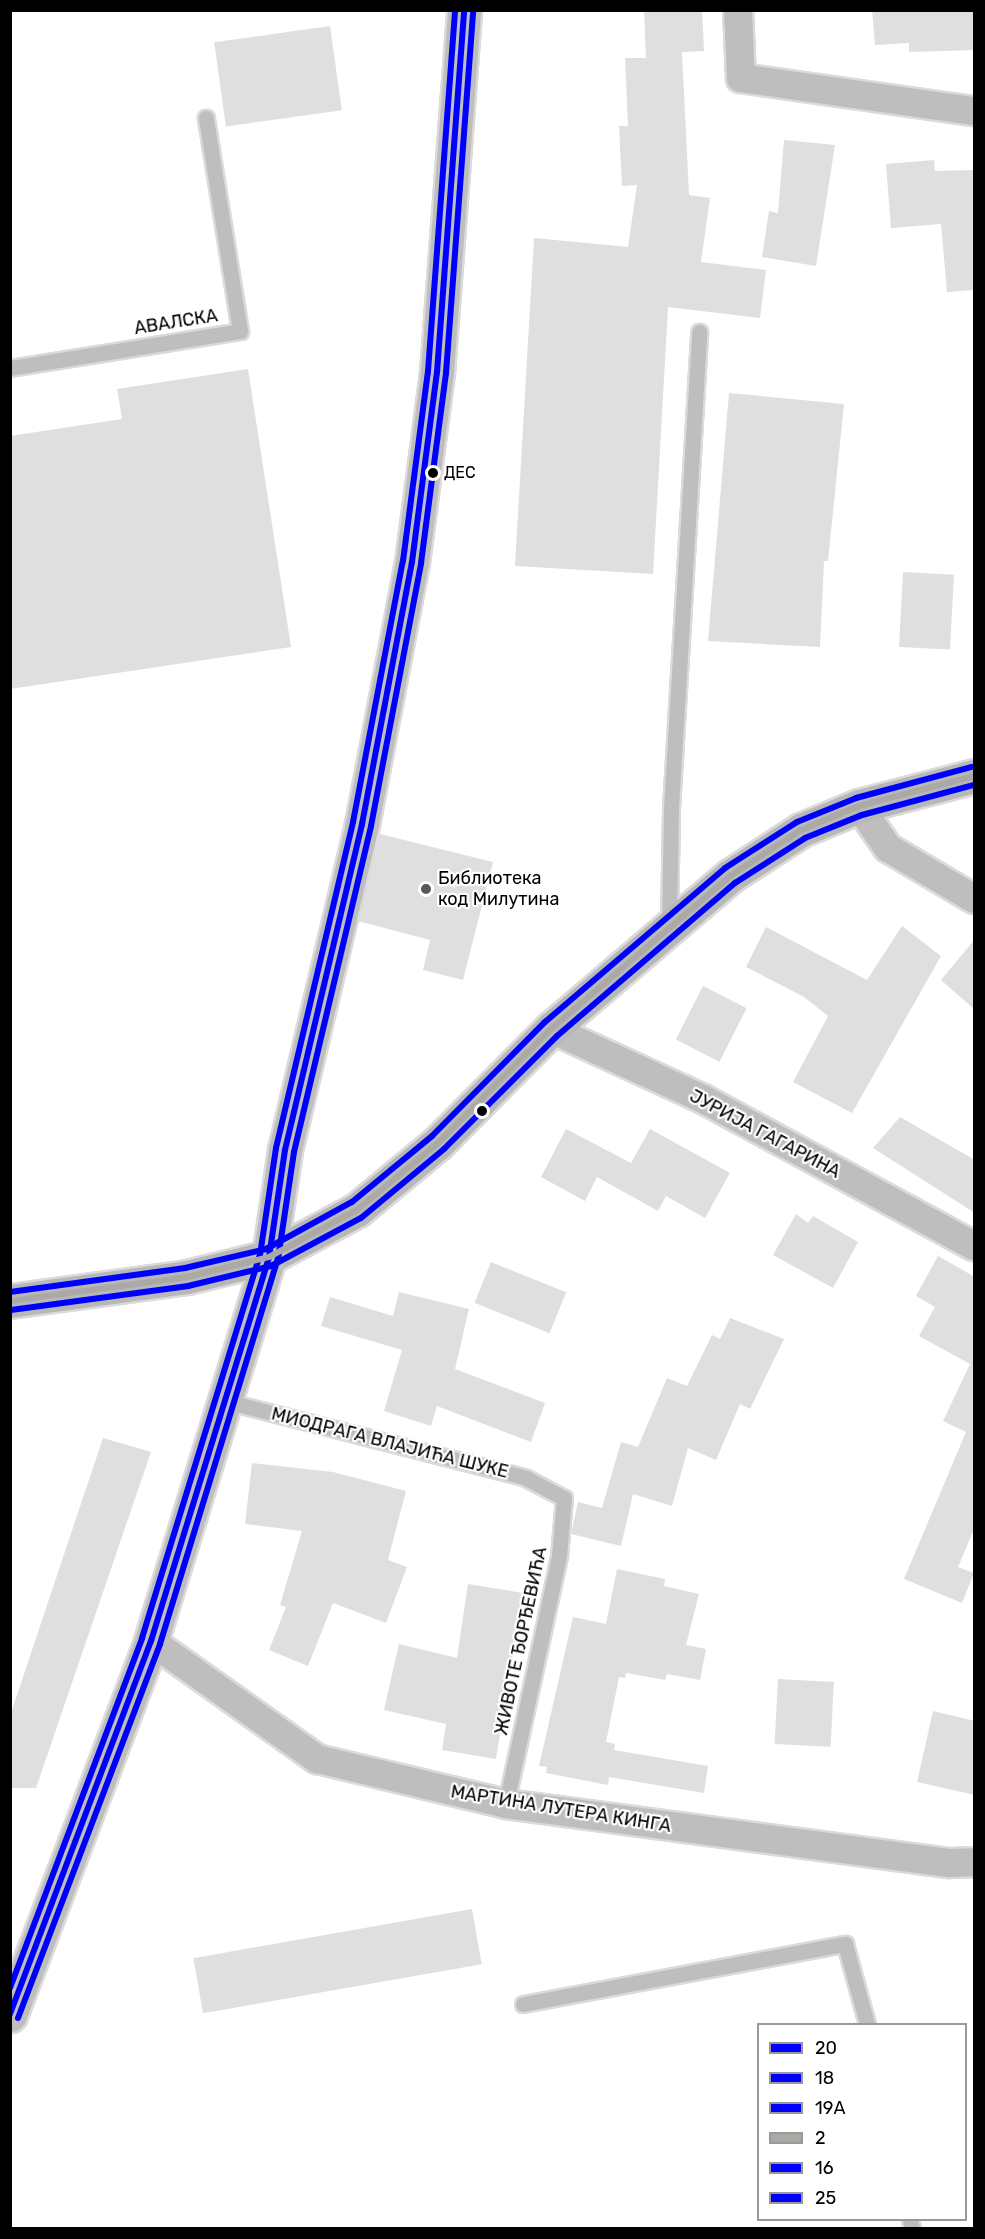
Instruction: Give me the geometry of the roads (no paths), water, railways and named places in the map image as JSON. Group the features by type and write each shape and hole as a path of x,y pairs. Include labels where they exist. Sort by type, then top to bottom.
{"main road":[{"path":"10,2015 152,1641 269,1257 285,1150 362,824 412,562 437,372 464,10"}],"street":[{"path":"738,10 741,78 975,111"},
{"path":"10,1301 187,1277 269,1257 357,1210 394,1181 552,1029 669,925 751,861 801,830 859,806 975,776"},
{"path":"859,806 888,848 975,899"},
{"name":"ЈУРИЈА ГАГАРИНА","path":"552,1029 703,1099 975,1246"},
{"name":"МАРТИНА ЛУТЕРА КИНГА","path":"152,1641 317,1759 506,1804 950,1863 975,1862"}],"lane":[{"name":"АВАЛСКА","path":"10,368 240,331 206,118"},
{"path":"669,925 670,808 699,333"},
{"name":"МИОДРАГА ВЛАЈИЋА ШУКЕ","path":"225,1401 553,1489"},
{"name":"ЖИВОТЕ ЂОРЂЕВИЋА","path":"506,1804 565,1523 564,1498 553,1489"},
{"path":"523,2004 845,1944 866,2023"}],"place":[{"name":"ДЕС","path":"433,473"},
{"name":"Библиотека код Милутина","path":"426,889"}]}
